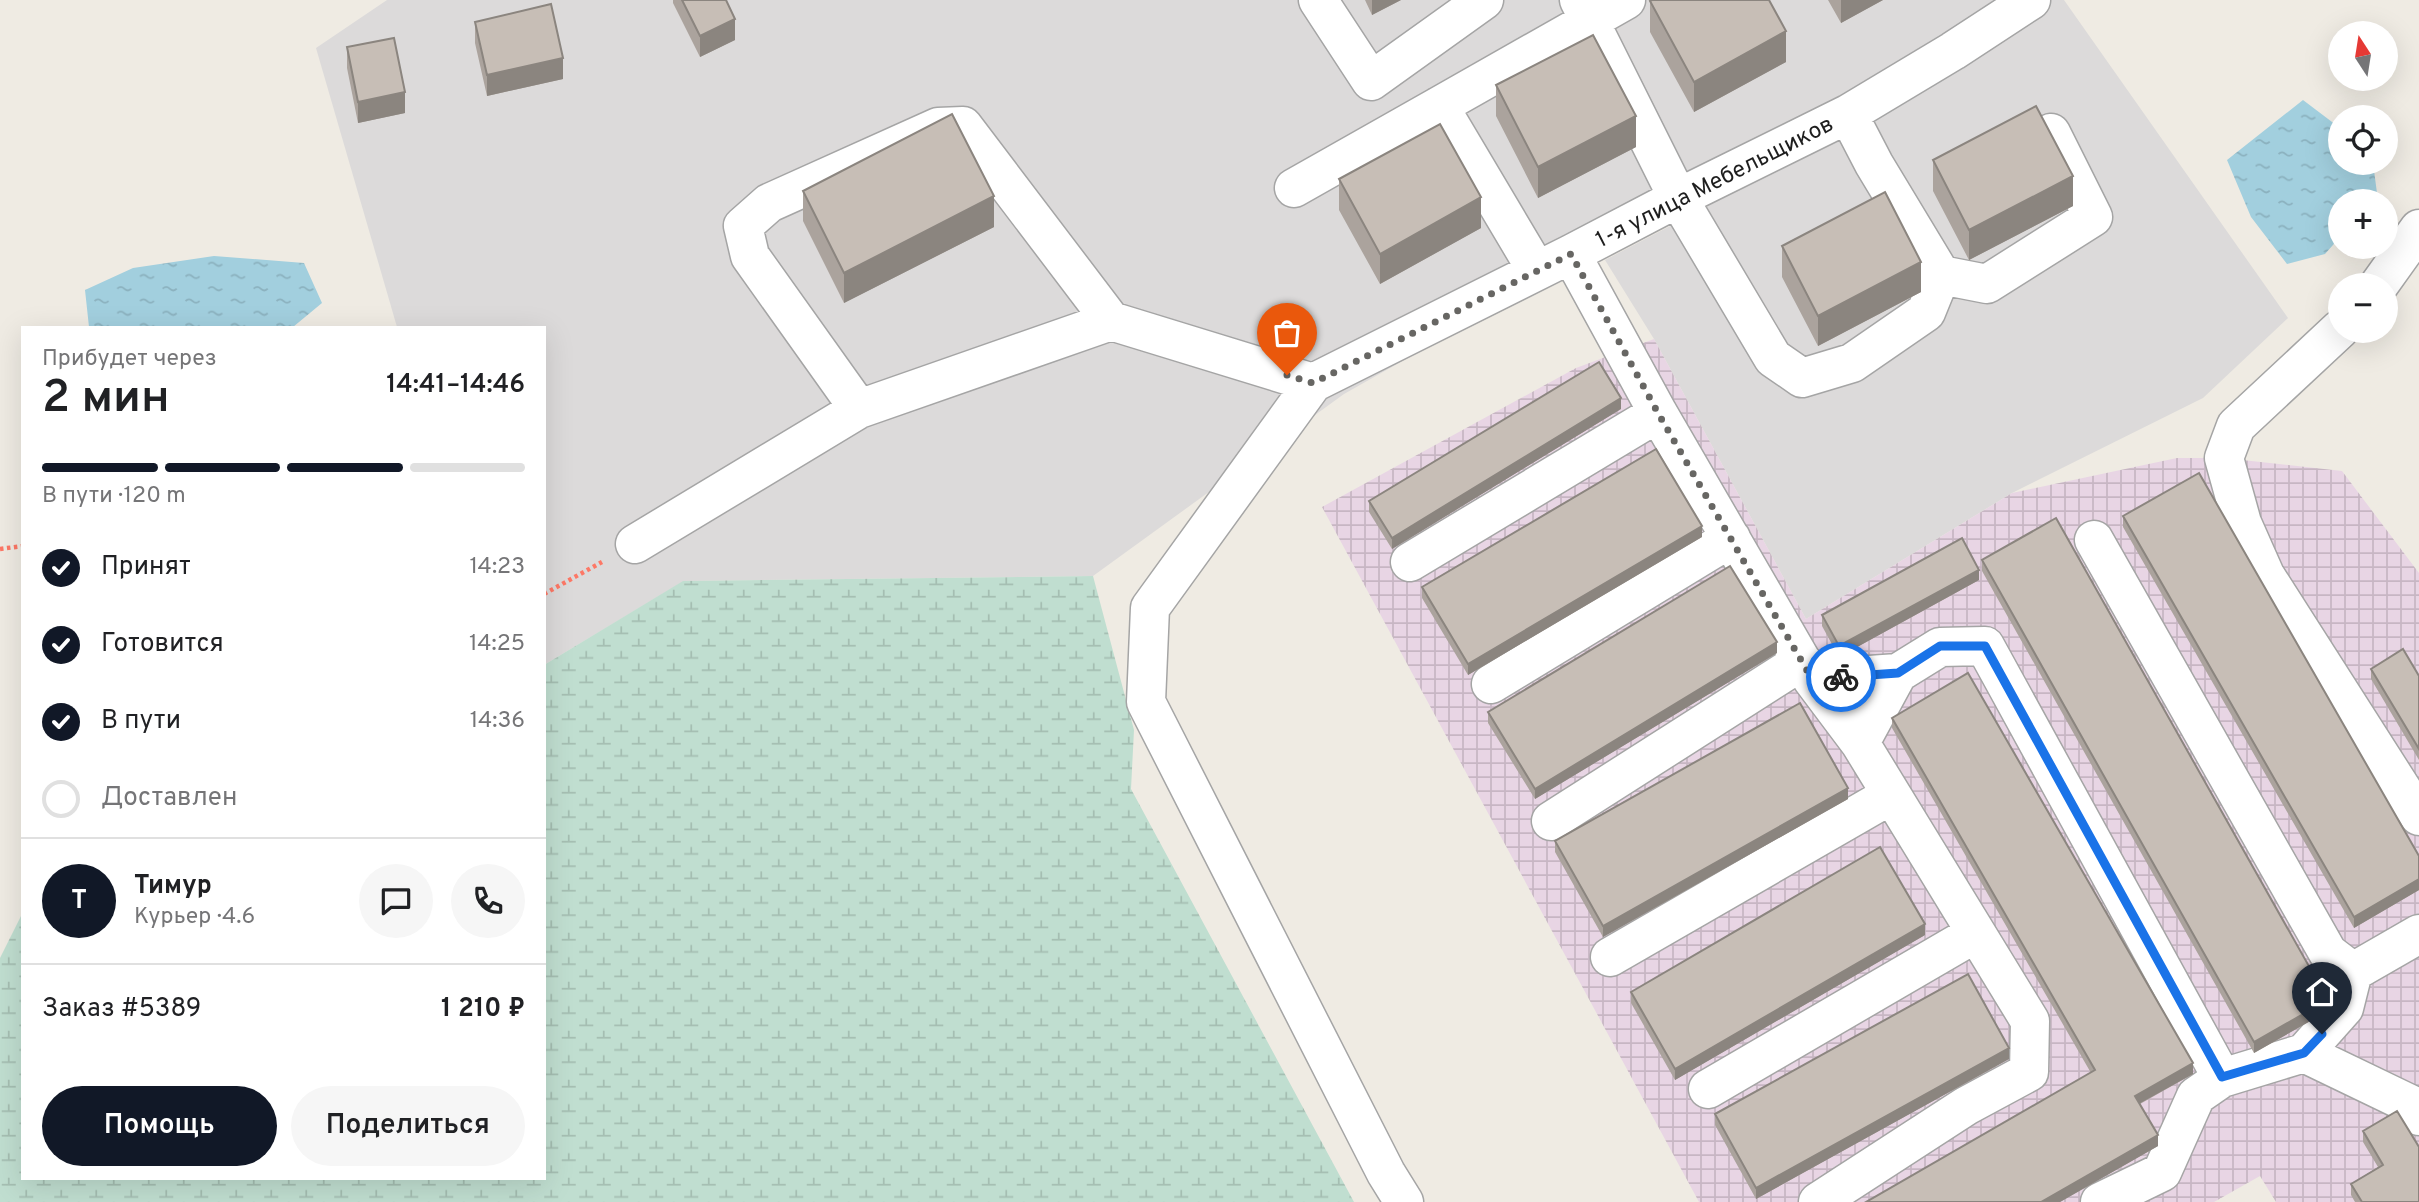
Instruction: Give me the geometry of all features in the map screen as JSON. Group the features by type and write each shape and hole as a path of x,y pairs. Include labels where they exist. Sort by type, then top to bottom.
{"street":[{"path":"1318,0 1371,81 1484,0"},
{"path":"1294,188 1439,106 1585,11 1626,0"},
{"name":"1-я улица Мебельщиков","path":"1313,383 1847,114 1988,12 2031,0"},
{"path":"1585,11 1678,198 1773,358 1802,378 1852,363 1926,312 1941,275"},
{"path":"1439,106 1537,271"},
{"path":"1847,114 1941,275 1987,284 2093,216 2051,133"},
{"path":"859,409 750,256 743,226 769,203 937,127 963,126 1111,321 1313,383 1150,608 1146,702 1380,1161 1404,1202"},
{"path":"2388,273 2419,229"},
{"path":"1571,254 1658,413 1807,670 1860,743 2030,1021 2029,1072 1966,1106 1818,1202"},
{"path":"635,544 859,409 1111,321"},
{"path":"2328,340 2236,426 2224,458 2242,523 2265,575 2419,816"},
{"path":"1410,562 1658,413"},
{"path":"1491,684 1731,538"},
{"path":"2094,540 2328,953 2353,972"},
{"path":"1860,743 1898,673 1940,646 1985,646 2222,1077"},
{"path":"1551,821 1807,670 1898,673"},
{"path":"1610,957 1891,795"},
{"path":"1708,1088 1976,933"},
{"path":"2099,1202 2162,1172 2196,1096 2222,1077 2304,1053 2344,1008 2353,972 2419,934"},
{"path":"2304,1053 2413,1106 2419,1116"}],"path":[{"path":"546,593 635,544"},
{"path":"0,549 21,546"}],"shaded area":[{"path":"387,0 1572,0 1683,207 1574,264 1344,394 1093,576 684,581 546,664 546,326 397,326 316,48"},
{"path":"1585,0 2023,0 1692,201"},
{"path":"2047,0 2064,0 2288,318 2203,398 2012,493 1806,619 1654,339 1605,260 1699,211 1753,164"},
{"path":"1654,339 1806,619 2012,493 2177,458 2224,458 2342,471 2419,573 2419,1202 2276,1202 2260,1176 2214,1202 1699,1202 1322,507 1576,368"}],"green space":[{"path":"1093,576 1134,730 1131,789 1354,1202 0,1202 0,958 21,916 21,1180 546,1180 546,664 683,581"}],"water":[{"path":"2303,100 2328,119 2328,175 2375,175 2376,189 2328,189 2328,251 2325,254 2287,264 2251,217 2227,160"},
{"path":"214,256 304,263 322,303 294,326 89,326 85,290 133,268"}],"building":[{"path":"682,0 726,0 735,19 700,36"},
{"path":"1769,0 1786,31 1694,82 1650,1"},
{"path":"551,4 563,58 487,75 475,22"},
{"path":"1593,35 1636,116 1538,167 1496,85"},
{"path":"394,38 405,92 358,102 347,47"},
{"path":"2036,106 2073,176 1969,230 1933,160"},
{"path":"952,114 994,196 844,273 803,191"},
{"path":"1440,124 1481,197 1380,254 1339,179"},
{"path":"1885,192 1921,262 1818,316 1782,246"},
{"path":"1599,362 1621,398 1392,538 1369,501"},
{"path":"1656,449 1702,526 1468,664 1422,587"},
{"path":"2199,473 2419,856 2419,879 2354,917 2123,516"},
{"path":"2056,518 2328,1000 2254,1042 1982,560"},
{"path":"1962,538 1979,570 1839,646 1822,615"},
{"path":"1730,566 1777,642 1535,789 1488,712"},
{"path":"2403,649 2419,676 2419,749 2371,669"},
{"path":"1968,673 2193,1063 2135,1096 2158,1135 2041,1202 1866,1202 2095,1070 1892,718"},
{"path":"1800,703 1848,788 1603,926 1555,841"},
{"path":"1880,847 1925,924 1675,1069 1631,992"},
{"path":"1968,974 2009,1048 1756,1188 1715,1114"},
{"path":"2397,1111 2419,1147 2419,1202 2362,1202 2351,1184 2383,1165 2363,1131"}],"way so far":[{"path":"1287,375 1313,383 1571,254 1658,413 1812,679 1841,677"}],"route":[{"path":"1841,677 1898,673 1940,646 1985,646 2222,1077 2304,1053 2322,1034"}]}
